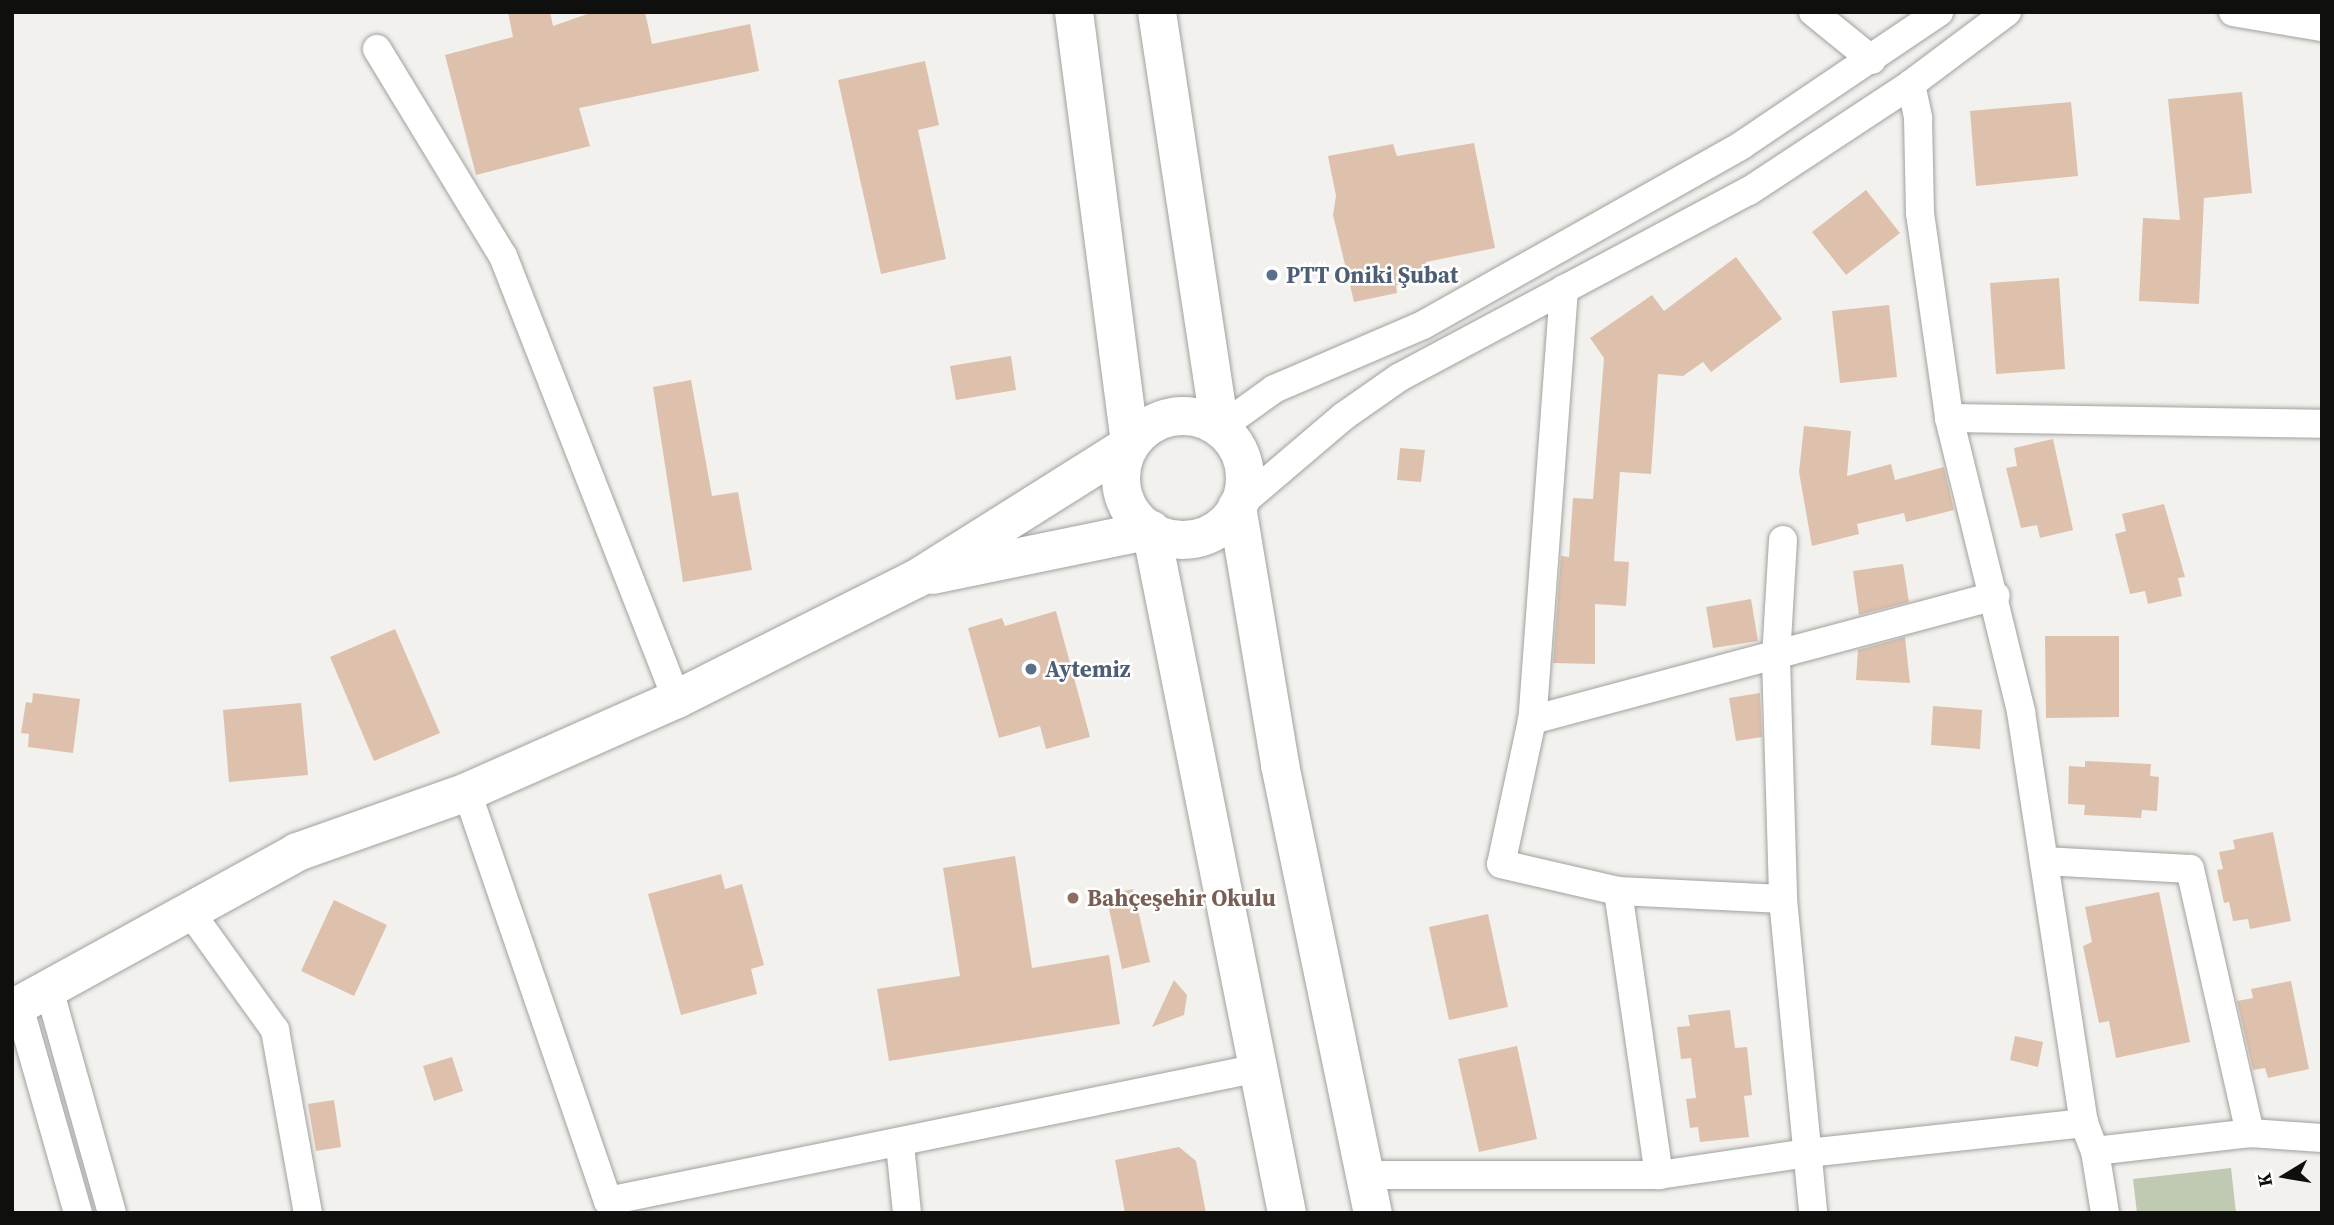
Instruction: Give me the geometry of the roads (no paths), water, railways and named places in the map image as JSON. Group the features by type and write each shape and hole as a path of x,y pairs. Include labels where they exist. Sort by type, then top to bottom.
{"main road":[{"path":"1074,12 1130,444 1121,486 1127,506 1151,530 1179,540 1199,538 1217,530 1237,507 1245,480 1242,460 1220,428 1157,12"},
{"path":"27,1001 191,913 297,852 467,792 677,699 916,579 1130,444 1164,419 1193,417 1220,428"},
{"path":"1237,507 1280,765 1373,1213"},
{"path":"916,579 1151,530"},
{"path":"1151,530 1287,1213"}],"street":[{"path":"1813,12 1872,60"},
{"path":"1220,428 1274,389 1435,318 1742,145 1872,60 1939,12"},
{"path":"1237,507 1343,416 1400,377 1749,191 1911,84 2007,12"},
{"path":"2233,12 2322,27"},
{"path":"377,48 503,256 677,699"},
{"path":"1911,84 1918,118 1920,213 1949,418 1996,596 2044,861 2084,1123 2095,1151 2105,1213"},
{"path":"1564,289 1532,720 1501,864 1618,891 1783,899"},
{"path":"1949,418 2322,424"},
{"path":"1783,540 1776,658 1783,899 1813,1213"},
{"path":"1532,720 1776,658 1996,596"},
{"path":"467,792 605,1207 1259,1068"},
{"path":"2044,861 2190,869 2250,1133"},
{"path":"1618,891 1659,1175"},
{"path":"191,913 275,1030 308,1213"},
{"path":"27,1001 78,1213"},
{"path":"27,1001 112,1213"},
{"path":"1366,1175 1659,1175 1808,1153 2084,1123"},
{"path":"2095,1151 2250,1133 2322,1138"},
{"path":"900,1145 906,1213"}],"place":[{"name":"PTT Oniki Şubat","path":"1272,275"},
{"name":"Aytemiz","path":"1031,669"},
{"name":"Bahçeşehir Okulu","path":"1073,898"}]}
